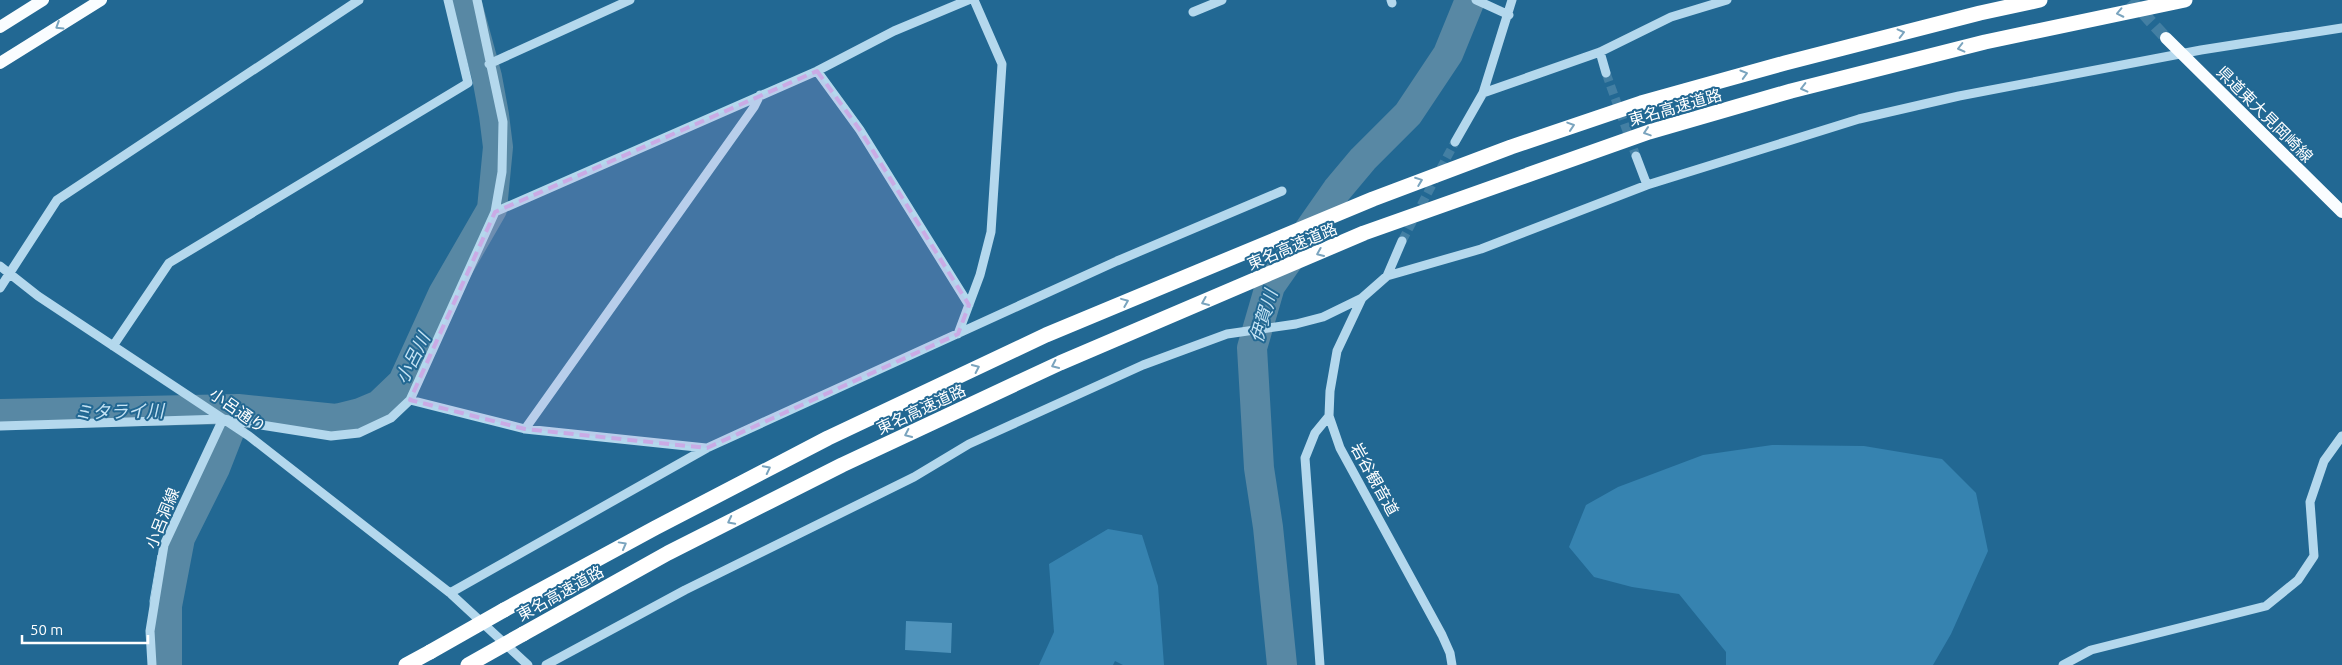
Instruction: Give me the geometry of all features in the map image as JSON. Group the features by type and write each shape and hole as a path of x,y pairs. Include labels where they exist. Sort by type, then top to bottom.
{"highway":[{"name":"東名高速道路","path":"406,665 655,528 828,438 1046,335 1373,199 1511,147 1641,103 1785,63 1980,13 2040,0"},
{"name":"東名高速道路","path":"468,665 668,553 842,465 1060,363 1364,234 1522,176 1659,129 1791,91 1985,42 2185,0"}],"main road":[{"path":"0,27 42,0"},
{"path":"0,63 101,0"},
{"name":"県道東大見岡崎線","path":"2166,38 2342,212"}],"street":[{"path":"0,288 11,274 57,200 359,0"},
{"path":"113,346 169,263 468,83 448,0"},
{"path":"0,426 223,419 331,436 359,433 391,418 410,400 495,212 502,172 503,122 489,64 477,0"},
{"path":"489,64 630,0"},
{"path":"495,212 817,71 894,31 968,0"},
{"path":"958,334 980,275 991,232 1002,64 974,0"},
{"path":"1192,12 1222,0"},
{"path":"1476,0 1509,15"},
{"path":"1454,142 1483,93 1494,54 1509,15 1512,0"},
{"path":"1483,93 1600,52 1671,17 1728,0"},
{"path":"546,665 685,590 914,477 969,444 1143,365 1227,334 1296,324 1323,317 1362,298 1387,276 1481,249 1648,185 1859,119 1959,96 2182,54 2342,28"},
{"path":"1600,52 1606,73"},
{"path":"817,71 860,130 969,305"},
{"path":"525,429 754,107 760,95"},
{"path":"1636,156 1648,185"},
{"path":"450,593 707,448 1117,261 1282,191"},
{"path":"1387,276 1402,241"},
{"name":"小呂通り","path":"0,266 38,296 198,400 249,436 450,593 528,665"},
{"name":"岩谷観音道","path":"1362,298 1337,351 1329,416 1340,448 1442,634 1450,653 1452,665"},
{"path":"410,400 525,429 707,448"},
{"path":"1320,665 1305,458 1315,433 1329,416"},
{"name":"小呂洞線","path":"152,665 150,631 164,545 223,419"},
{"path":"2062,665 2091,650 2266,606 2292,585 2298,580 2314,556 2310,502 2324,462 2342,436"}],"highlighted area":[{"path":"817,71 860,130 969,305 958,334 707,448 525,429 410,400 495,212"}],"shaded area":[{"path":"1772,445 1864,446 1942,459 1976,493 1988,551 1951,634 1933,665 1726,665 1726,652 1679,594 1632,587 1594,577 1569,547 1586,505 1618,487 1703,455"},
{"path":"1108,529 1142,535 1158,586 1164,665 1123,665 1115,661 1113,665 1039,665 1054,632 1049,564"},
{"path":"158,555 171,559 163,621 170,665 156,665 150,601"}],"building":[{"path":"906,621 952,623 951,653 905,650"}],"waterway":[{"name":"小呂川","path":"0,414 238,409 336,419 360,413 379,405 403,382 443,294 492,209 498,147 487,77 466,0"},
{"name":"伊賀川","path":"1282,665 1268,527 1259,468 1252,348 1270,286 1337,190 1363,159 1408,114 1448,54 1470,0"},
{"name":"小呂川","path":"167,665 167,606 180,538 215,468 238,409"}],"tunnel":[{"path":"2131,0 2166,38"},
{"path":"1606,73 1636,156"},
{"path":"1402,241 1455,142"}],"water label":[{"name":"ミタライ川","path":"119,411"}]}
